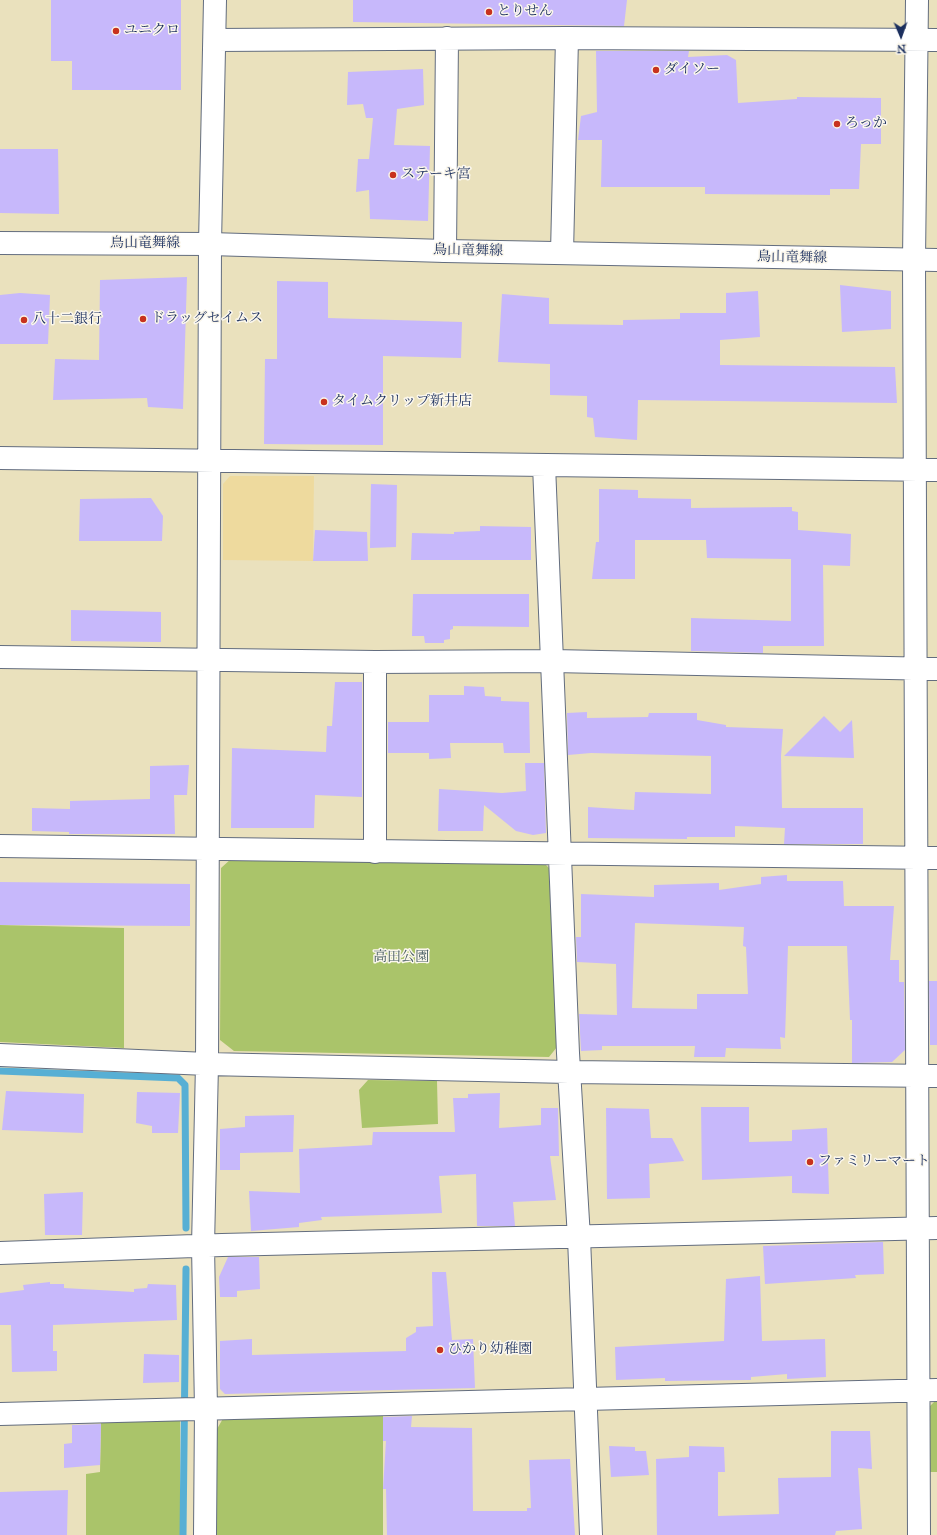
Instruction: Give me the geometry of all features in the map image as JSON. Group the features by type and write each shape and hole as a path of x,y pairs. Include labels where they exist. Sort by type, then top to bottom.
{"street":[{"path":"205,1535 206,1409 203,1246 207,1064 210,244 215,0"},
{"path":"917,0 927,40 914,260 916,669 927,858 928,1390 919,1535"},
{"path":"215,40 447,38 927,40"},
{"path":"445,251 447,38"},
{"path":"562,254 567,38"},
{"name":"鳥山竜舞線","path":"0,243 210,244 562,254 937,260"},
{"path":"0,458 210,462 937,470"},
{"path":"544,465 569,1072 579,1238 591,1535"},
{"path":"0,657 375,662 553,662 937,670"},
{"path":"375,662 375,852"},
{"path":"0,846 207,848 375,852 561,852 927,858"},
{"path":"0,1055 207,1064 569,1072 927,1076"},
{"path":"0,1253 203,1246 579,1238 928,1228"},
{"path":"0,1414 928,1390"}],"green space":[{"name":"高田公園","path":"231,859 543,862 550,869 557,1047 549,1057 234,1051 220,1040 221,868"},
{"path":"0,925 124,928 124,1048 0,1042"},
{"path":"368,1080 437,1081 438,1124 362,1128 359,1090"},
{"path":"937,1399 937,1472 928,1472 928,1408"},
{"path":"383,1413 383,1535 217,1535 217,1429 225,1415"},
{"path":"180,1417 180,1535 86,1535 86,1474 100,1472 101,1422"}],"sand":[{"path":"230,476 314,476 313,561 223,560 223,484"}],"building":[{"name":"ユニクロ","path":"51,0 181,0 181,90 72,90 72,61 51,61"},
{"name":"とりせん","path":"353,0 627,0 624,26 353,22"},
{"path":"596,51 689,51 688,57 727,55 736,60 738,103 797,99 797,97 881,98 881,144 861,144 859,189 830,189 830,195 705,194 705,187 601,187 602,140 578,140 581,116 597,112"},
{"path":"423,69 424,105 397,109 394,145 430,146 428,221 370,219 369,190 356,192 358,159 369,159 373,118 366,118 363,104 347,105 348,72"},
{"path":"0,149 58,149 59,214 0,213"},
{"name":"ドラッグセイムス","path":"187,277 183,409 148,407 147,398 53,400 55,359 99,360 100,280"},
{"name":"タイムクリップ新井店","path":"277,281 328,282 328,318 462,322 461,358 383,356 383,445 264,444 265,359 277,359"},
{"path":"840,285 891,291 891,329 842,332"},
{"path":"758,291 760,337 720,340 720,365 895,367 897,403 638,400 637,440 595,437 593,418 587,417 587,396 550,395 550,364 498,362 502,294 549,298 549,324 623,325 623,320 680,319 680,313 726,313 726,293"},
{"name":"八十二銀行","path":"20,293 50,295 48,344 0,344 0,295"},
{"path":"371,484 397,485 396,547 370,548"},
{"path":"599,489 638,490 638,498 691,499 691,508 792,507 792,511 798,512 798,530 851,534 850,566 823,565 824,646 763,646 763,653 691,651 691,618 791,621 791,559 707,558 706,540 635,540 635,579 592,579 596,542 599,542"},
{"path":"151,498 163,516 162,541 79,541 80,499"},
{"path":"480,526 531,527 531,560 411,560 412,533 454,534 454,532 480,531"},
{"path":"315,530 367,532 368,561 313,561"},
{"path":"413,594 529,594 529,627 453,626 453,629 450,630 450,639 444,640 444,643 425,643 424,636 412,636"},
{"path":"71,610 161,612 161,642 71,641"},
{"path":"335,682 362,682 362,797 315,795 314,828 231,828 232,748 326,752 327,726 332,726"},
{"path":"464,686 484,687 485,696 501,697 501,701 529,702 530,753 504,753 503,743 450,743 451,758 429,759 429,753 388,753 388,722 429,722 429,695 464,695"},
{"path":"587,712 587,718 648,717 649,713 697,713 697,720 726,725 726,727 783,729 781,756 782,808 863,808 863,844 784,844 785,828 735,826 735,837 687,837 687,839 588,838 588,807 634,810 635,792 711,794 711,756 591,753 568,755 567,713"},
{"path":"824,716 840,732 852,720 854,758 784,756"},
{"path":"525,763 544,763 546,833 533,835 516,831 484,805 483,831 438,831 439,789 502,793 526,791"},
{"path":"189,765 187,795 174,795 175,834 69,834 69,832 32,831 32,808 70,809 70,801 150,799 150,766"},
{"path":"787,875 787,881 843,881 844,906 894,906 890,960 899,960 899,982 904,982 905,1050 892,1062 852,1063 852,1020 850,1020 847,946 788,946 785,1038 780,1037 781,1049 726,1048 725,1057 694,1057 695,1046 602,1046 602,1050 581,1051 579,1014 617,1015 616,964 577,962 576,937 581,937 581,894 654,897 654,885 719,883 719,890 761,884 761,877","holes":["635,923 744,927 743,946 746,947 748,994 697,994 697,1009 632,1008"]},
{"path":"0,882 190,884 190,926 0,925"},
{"path":"929,981 937,981 937,1045 930,1045"},
{"path":"6,1091 84,1094 83,1133 2,1130"},
{"path":"137,1092 180,1093 178,1133 152,1133 152,1126 136,1123"},
{"path":"500,1093 499,1128 541,1125 541,1108 558,1108 559,1156 550,1156 556,1200 513,1202 515,1226 477,1226 476,1174 439,1176 442,1213 321,1217 322,1220 299,1223 299,1227 251,1231 249,1191 300,1193 299,1149 372,1145 373,1132 455,1132 453,1098 468,1098 468,1094"},
{"path":"701,1107 749,1107 749,1142 792,1141 792,1130 827,1128 829,1194 792,1193 792,1176 702,1180"},
{"path":"606,1108 649,1109 651,1138 672,1138 684,1161 649,1164 650,1198 607,1199"},
{"path":"294,1115 293,1152 240,1153 240,1170 220,1170 220,1129 245,1127 245,1116"},
{"path":"83,1192 82,1235 45,1235 44,1194"},
{"path":"883,1242 884,1274 855,1275 856,1278 765,1284 763,1246"},
{"path":"228,1257 259,1257 260,1289 237,1291 237,1297 220,1297 219,1277"},
{"path":"432,1272 446,1272 452,1340 473,1339 475,1388 225,1394 220,1389 220,1341 252,1339 252,1355 406,1351 406,1338 416,1332 416,1327 433,1326"},
{"path":"760,1276 762,1341 825,1339 826,1377 787,1379 787,1374 751,1377 751,1380 665,1381 665,1378 616,1380 615,1347 724,1341 726,1279"},
{"path":"50,1282 50,1284 64,1284 64,1288 134,1292 134,1289 147,1288 148,1284 176,1285 177,1320 53,1325 53,1351 57,1351 57,1371 12,1372 11,1325 0,1325 0,1293 24,1290 23,1285"},
{"path":"144,1354 179,1355 179,1382 143,1383"},
{"path":"412,1416 411,1427 472,1428 473,1511 527,1511 527,1508 531,1508 529,1460 570,1459 575,1535 387,1535 386,1489 383,1489 386,1441 383,1441 383,1417"},
{"path":"101,1424 100,1465 64,1468 64,1444 72,1443 72,1425"},
{"path":"831,1431 870,1431 872,1469 858,1468 862,1529 836,1531 835,1535 657,1535 656,1459 689,1457 689,1446 724,1447 725,1472 718,1472 718,1516 779,1514 778,1478 831,1477"},
{"path":"609,1446 635,1447 635,1451 646,1451 649,1475 611,1477"},
{"path":"68,1490 67,1535 0,1535 0,1492"}],"waterway":[{"path":"0,1071 178,1078 185,1085 186,1228"},
{"path":"183,1535 186,1269"}],"place":[{"name":"とりせん","path":"489,12"},
{"name":"ユニクロ","path":"116,31"},
{"name":"ダイソー","path":"656,70"},
{"name":"ろっか","path":"837,124"},
{"name":"ステーキ宮","path":"393,175"},
{"name":"ドラッグセイムス","path":"143,319"},
{"name":"八十二銀行","path":"24,320"},
{"name":"タイムクリップ新井店","path":"324,402"},
{"name":"ファミリーマート","path":"810,1162"},
{"name":"ひかり幼稚園","path":"440,1350"}]}
